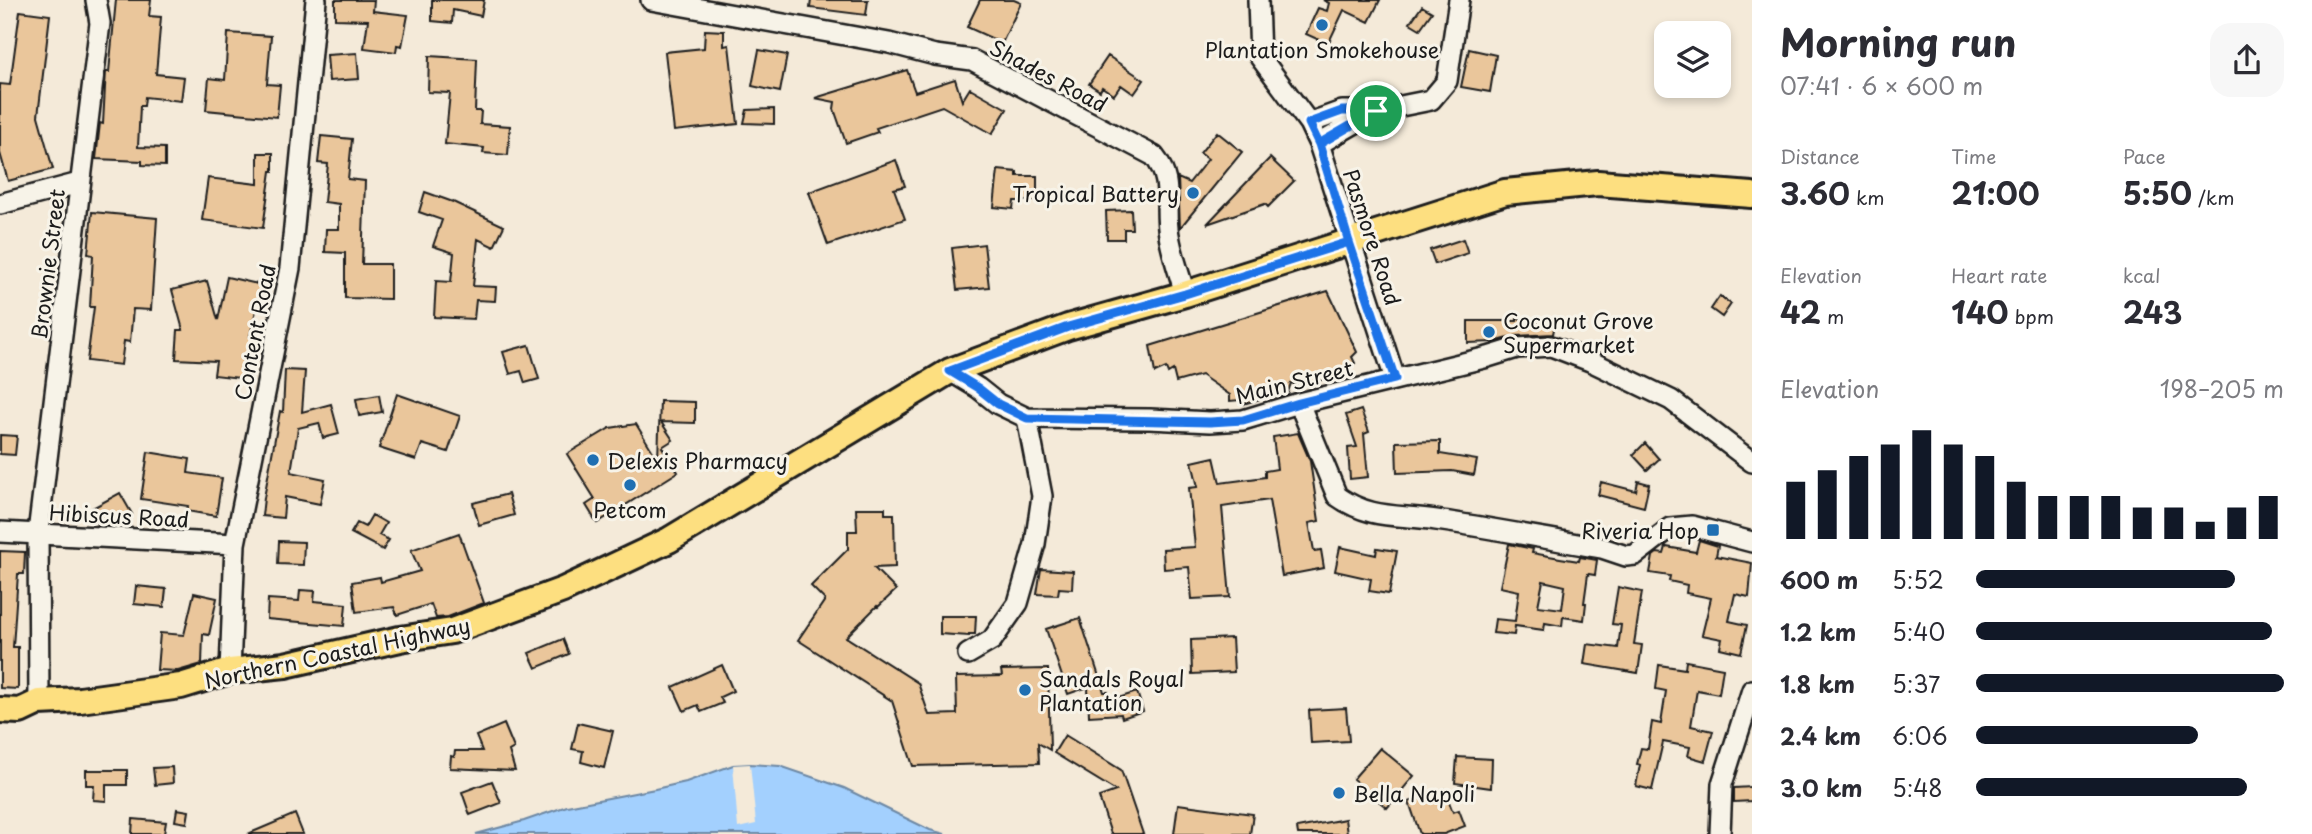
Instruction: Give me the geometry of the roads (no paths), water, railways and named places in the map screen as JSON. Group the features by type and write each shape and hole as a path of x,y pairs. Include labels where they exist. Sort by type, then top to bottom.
{"main road":[{"name":"Northern Coastal Highway","path":"15,711 181,686 230,671 285,665 400,639 452,631 563,590 669,540 950,371 1068,327 1185,294 1504,192 1598,183 1752,195"}],"street":[{"name":"Brownie Street","path":"15,711 100,23 96,0"},
{"name":"Content Road","path":"230,671 235,544 290,268 316,0"},
{"name":"Shades Road","path":"651,0 972,60 1154,156 1163,168 1167,184 1169,236 1185,294"},
{"name":"Pasmore Road","path":"1258,0 1260,57 1309,123 1319,144 1395,379"},
{"path":"1309,123 1342,111 1376,111 1431,100 1447,81 1459,0"},
{"path":"1319,144 1376,111"},
{"path":"0,204 79,183"},
{"name":"Main Street","path":"950,371 998,404 1027,418 1210,422 1243,420 1299,403 1517,348 1551,346 1590,361 1671,400 1751,460"},
{"path":"1299,403 1337,496 1348,504 1378,515 1448,522 1602,548 1626,556 1635,555 1670,528 1692,526 1752,542"},
{"path":"968,654 992,640 1018,603 1035,544 1042,496 1027,418"},
{"name":"Hibiscus Road","path":"0,532 235,544"},
{"path":"1720,834 1722,785 1752,690"}],"water":[{"path":"733,765 780,766 844,788 930,830 945,834 476,834 567,806 686,782"}],"place":[{"name":"Plantation Smokehouse","path":"1322,25"},
{"name":"Tropical Battery","path":"1193,193"},
{"name":"Coconut Grove Supermarket","path":"1489,332"},
{"name":"Delexis Pharmacy","path":"593,460"},
{"name":"Petcom","path":"630,485"},
{"name":"Riveria Hop","path":"1713,530"},
{"name":"Sandals Royal Plantation","path":"1025,690"},
{"name":"Bella Napoli","path":"1339,793"}]}
